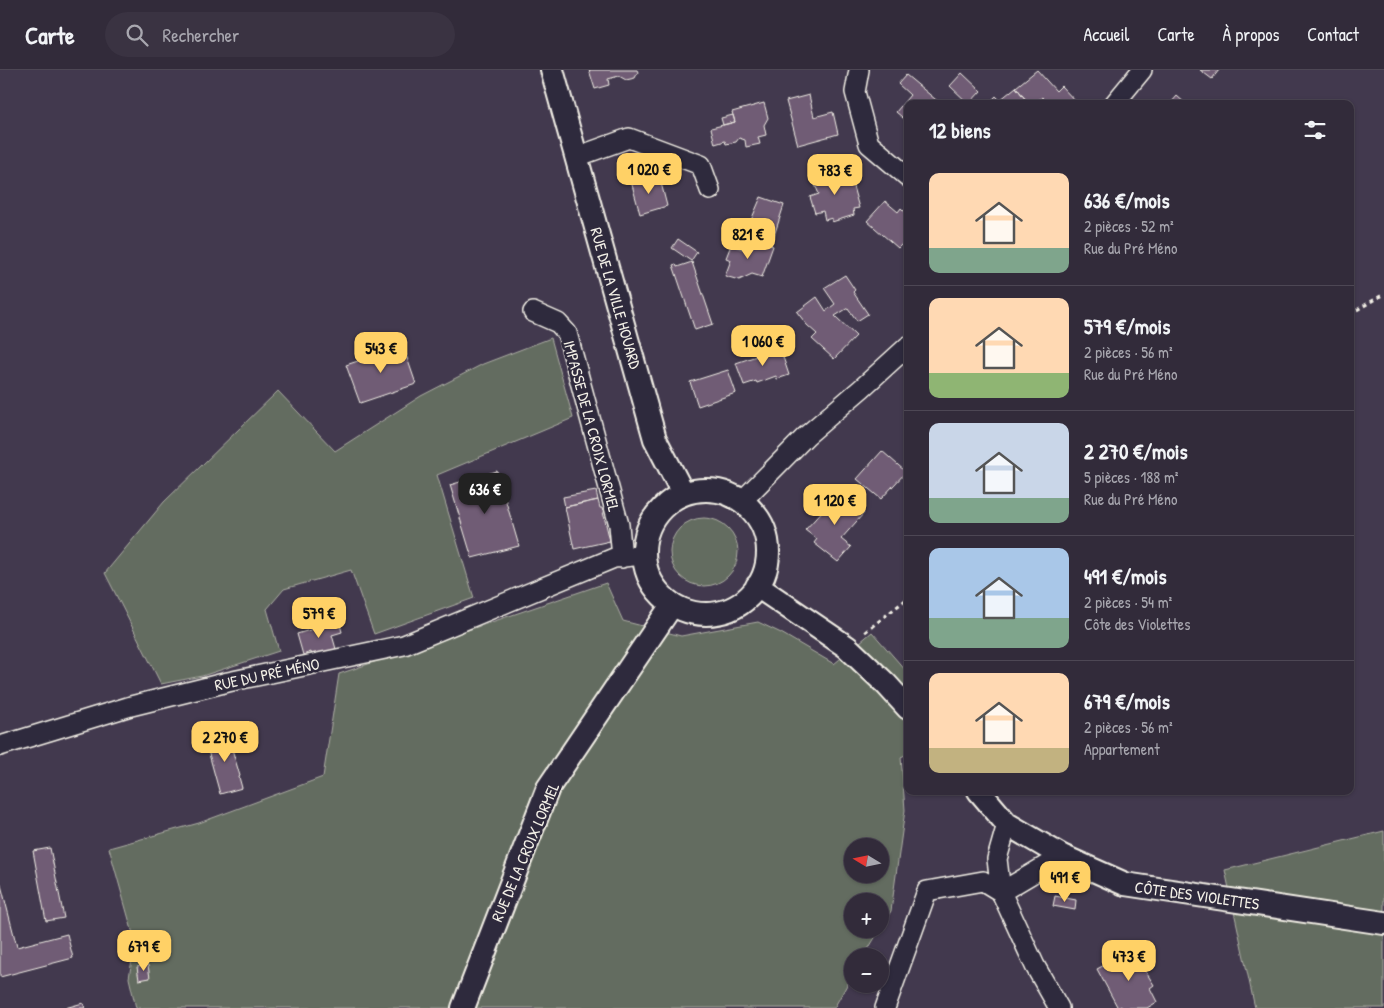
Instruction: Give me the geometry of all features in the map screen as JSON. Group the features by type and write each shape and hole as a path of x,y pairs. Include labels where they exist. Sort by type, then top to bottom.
{"street":[{"name":"RUE DE LA VILLE HOUARD","path":"552,70 655,439 684,493"},
{"path":"859,70 855,92 868,144 904,174"},
{"path":"1117,100 1142,70"},
{"path":"576,157 629,138 700,165 710,190"},
{"name":"IMPASSE DE LA CROIX LORMEL","path":"533,312 558,323 566,333 619,525 633,556"},
{"path":"742,501 806,436 904,350"},
{"path":"704,489 724,492 742,501 756,515 765,533 768,552 764,572 755,590 740,604 725,611 707,615 689,612 672,605 657,592 633,556 645,538 652,519 666,504 684,493 704,489"},
{"name":"RUE DU PRÉ MÉNO","path":"0,746 131,706 228,682 404,645 614,558 633,556"},
{"path":"757,586 847,647 904,704"},
{"name":"RUE DE LA CROIX LORMEL","path":"463,1008 548,788 672,605"},
{"name":"CÔTE DES VIOLETTES","path":"982,795 1007,824 1062,856 1124,884 1384,923"},
{"path":"1007,824 997,859 1001,892 1035,966 1058,1008"},
{"path":"1001,892 1062,856"},
{"path":"885,1008 927,891 983,881 1001,892"}],"path":[{"path":"1354,312 1384,294"},
{"path":"847,647 904,601"}],"shaded area":[{"path":"551,338 573,418 437,475 474,598 374,634 351,570 284,589 267,609 279,651 202,676 161,684 105,573 164,502 278,391 335,451 421,396 483,364"},
{"path":"711,518 723,524 732,533 738,545 736,565 728,576 711,586 697,586 680,576 672,565 670,545 680,528 691,520"},
{"path":"606,583 623,621 681,636 758,622 834,664 872,632 904,669 904,756 901,757 905,810 891,911 889,914 889,893 844,893 844,938 875,938 869,948 844,948 844,990 834,1008 136,1008 129,978 135,941 109,848 199,823 323,777 339,674"},
{"path":"1384,831 1384,1008 1255,1008 1225,870"}],"building":[{"path":"589,70 637,70 638,72 635,78 626,80 619,76 608,79 609,85 595,89"},
{"path":"1037,70 1056,91 1061,86 1074,100 1045,100 1042,97 1039,100 1026,100 1016,87"},
{"path":"1200,70 1219,70 1212,79"},
{"path":"962,73 981,91 973,100 965,100 950,86"},
{"path":"906,75 936,100 906,100 910,95 898,84"},
{"path":"1016,87 1026,100 1000,100"},
{"path":"809,95 814,117 833,112 838,134 798,145 786,101"},
{"path":"996,96 1000,100 992,100"},
{"path":"1177,96 1182,100 1174,100"},
{"path":"904,102 904,119 896,112"},
{"path":"764,103 768,118 764,125 766,135 758,137 760,144 746,147 745,140 739,138 736,142 726,144 725,141 715,144 711,128 735,122 732,112"},
{"path":"733,115 735,122 723,125 721,118"},
{"path":"848,169 859,208 853,209 854,215 832,222 832,218 825,220 823,211 815,213 810,197 819,194 813,180"},
{"path":"642,178 644,184 660,179 667,206 640,214 631,181"},
{"path":"761,197 784,205 771,245 749,237 753,226 749,225"},
{"path":"885,201 898,212 901,208 904,211 904,242 898,248 867,221"},
{"path":"678,239 697,252 691,261 672,248"},
{"path":"754,239 773,246 762,277 752,274 739,280 725,276 731,260 726,258 731,245 749,251"},
{"path":"692,262 713,324 695,330 673,265 676,264 677,267"},
{"path":"845,275 855,290 853,292 868,314 857,321 848,308 835,316 856,336 834,359 812,339 817,334 797,312 817,297 826,311 835,304 824,288"},
{"path":"403,346 416,384 360,403 346,365"},
{"path":"780,348 789,375 777,379 776,376 757,383 756,381 744,385 736,363"},
{"path":"728,370 736,393 698,406 690,382"},
{"path":"882,451 904,470 904,474 881,499 857,479"},
{"path":"497,471 519,546 472,558 450,485"},
{"path":"596,491 598,500 565,507 563,497"},
{"path":"839,493 864,513 841,539 851,547 838,562 814,543 817,539 805,530"},
{"path":"598,500 600,508 602,508 610,541 574,549 565,507"},
{"path":"339,621 342,632 332,635 336,649 312,656 311,652 303,655 297,634"},
{"path":"236,734 239,747 232,749 242,788 220,794 206,743"},
{"path":"50,848 64,918 46,921 33,851"},
{"path":"0,881 17,947 67,934 73,958 0,977"},
{"path":"1055,896 1076,900 1075,910 1053,906"},
{"path":"1133,950 1140,961 1144,959 1148,966 1144,969 1154,985 1150,988 1157,1002 1147,1008 1122,1008 1121,1006 1118,1008 1097,969"},
{"path":"148,965 150,978 139,980 137,967"},
{"path":"83,1003 85,1008 65,1008"}]}
